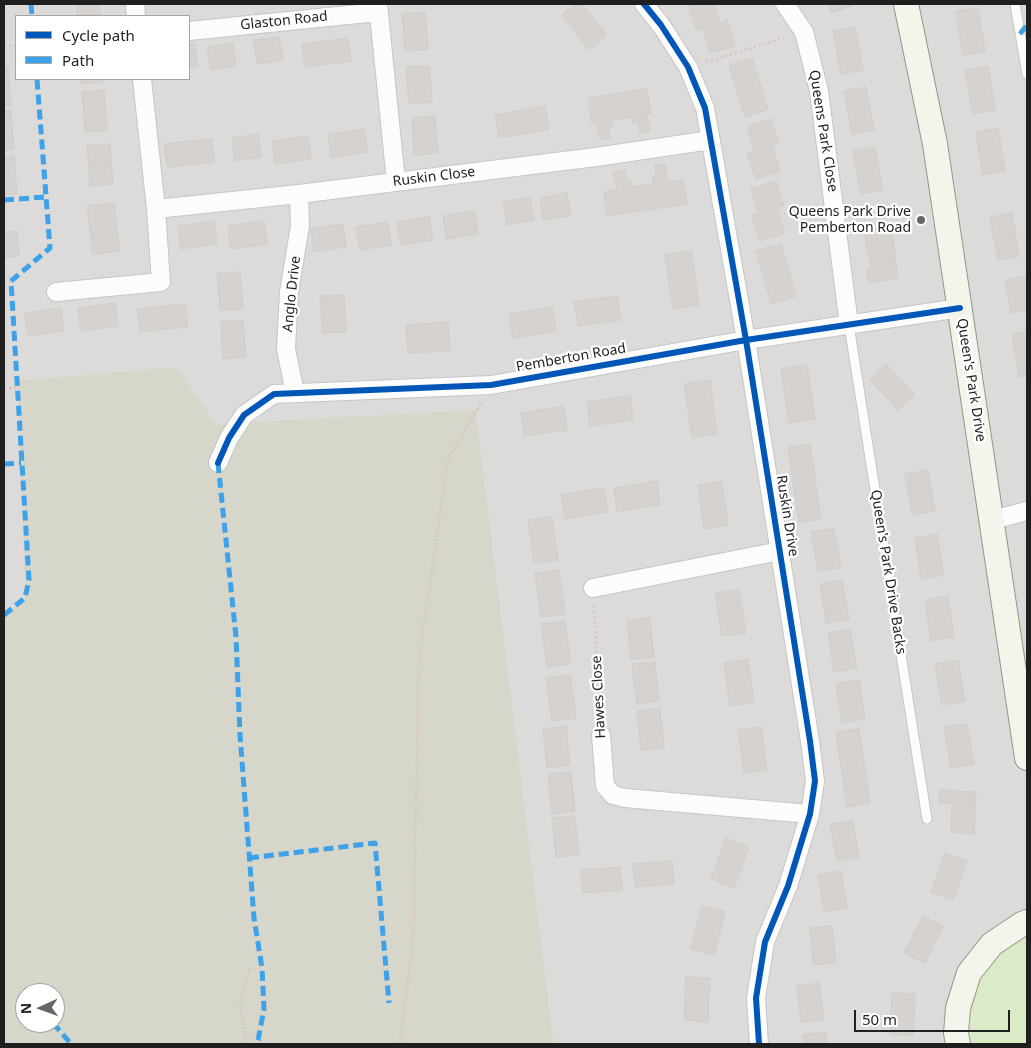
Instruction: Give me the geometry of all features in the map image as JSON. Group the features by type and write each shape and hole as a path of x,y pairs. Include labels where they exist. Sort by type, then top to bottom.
{"street":[{"name":"Ruskin Drive","path":"644,4 661,25 688,67 705,108 746,340 815,781 810,814 788,886 765,942 756,998 759,1044"},
{"name":"Queens Park Close","path":"785,4 804,32 820,91 849,325"},
{"name":"Queen's Park Drive","path":"906,4 935,144 1027,758"},
{"name":"Glaston Road","path":"190,31 378,8 396,182"},
{"path":"56,292 160,282 156,209 142,80"},
{"name":"Ruskin Close","path":"156,209 396,182 596,157 711,140"},
{"name":"Anglo Drive","path":"295,393 286,349 289,292 300,226 299,194"},
{"name":"Pemberton Road","path":"218,463 244,415 274,394 491,385 746,340 960,308"},
{"path":"992,520 1027,511"},
{"path":"593,588 780,551"},
{"name":"Hawes Close","path":"601,735 604,786 613,795 625,798 810,814"},
{"path":"958,1044 956,1033 958,1008 970,973 992,944 1025,918"}],"lane":[{"path":"1015,4 1027,74"},
{"name":"Queen's Park Drive Backs","path":"849,325 927,819"}],"path":[{"path":"688,67 804,32"},
{"path":"4,282 11,281"},
{"path":"400,1044 413,940 420,658 448,459 491,385"},
{"path":"4,389 17,388"},
{"path":"247,1044 240,1004 250,969 262,968"}],"shaded area":[{"path":"4,4 1027,4 1027,1044 554,1044 476,410 220,430 17,381 25,598 4,615"},
{"path":"176,367 216,424 476,410 554,1044 4,1044 4,615 25,598 17,381"}],"green space":[{"path":"1027,934 1027,1044 968,1044 967,1012 973,988 989,962 1011,942"}],"building":[{"path":"76,4 99,4 100,15 77,15"},
{"path":"575,4 582,4 607,35 589,50 562,15"},
{"path":"688,4 715,4 720,23 727,20 735,46 710,53 703,28 696,30"},
{"path":"828,4 851,4 852,6 831,13"},
{"path":"978,8 985,51 963,55 956,11"},
{"path":"425,12 428,49 405,51 402,14"},
{"path":"855,27 863,70 841,74 833,31"},
{"path":"279,37 283,60 257,64 254,40"},
{"path":"348,38 351,61 305,67 302,44"},
{"path":"233,43 236,66 211,70 207,47"},
{"path":"190,44 195,44 198,66 190,68"},
{"path":"752,58 768,109 745,117 729,65"},
{"path":"429,66 432,102 409,104 406,67"},
{"path":"4,67 8,67 11,105 4,106"},
{"path":"988,67 995,110 973,114 965,70"},
{"path":"81,80 104,80 104,82 81,84"},
{"path":"866,87 874,130 852,134 844,91"},
{"path":"647,89 651,113 647,114 650,131 640,133 638,122 633,123 632,117 612,120 613,126 608,127 610,138 600,139 597,123 592,124 588,98"},
{"path":"104,90 107,131 85,132 82,92"},
{"path":"545,106 549,129 499,138 495,115"},
{"path":"11,110 14,149 4,150 4,111"},
{"path":"435,116 438,153 414,155 412,118"},
{"path":"771,119 779,143 772,145 780,171 756,179 747,153 754,151 747,127"},
{"path":"998,128 1005,171 983,175 976,132"},
{"path":"364,129 368,152 331,157 328,134"},
{"path":"258,134 261,157 235,161 232,138"},
{"path":"308,136 311,159 275,164 272,141"},
{"path":"212,139 214,162 167,167 164,144"},
{"path":"110,144 113,184 90,186 87,145"},
{"path":"875,147 883,190 861,194 853,151"},
{"path":"4,156 14,156 17,194 4,195"},
{"path":"665,164 668,182 683,180 687,204 607,216 604,192 617,190 613,172 625,170 627,181 630,180 632,187 653,184 652,177 656,176 655,165"},
{"path":"776,181 784,205 777,207 785,233 760,241 752,215 759,213 751,189"},
{"path":"567,193 571,216 543,220 540,198"},
{"path":"530,197 534,220 507,225 503,202"},
{"path":"114,203 120,251 93,254 87,206"},
{"path":"475,211 478,234 446,239 443,216"},
{"path":"1012,213 1019,256 998,260 990,217"},
{"path":"429,217 433,240 401,245 397,222"},
{"path":"214,221 217,244 181,249 178,226"},
{"path":"264,221 268,244 231,249 228,226"},
{"path":"388,222 391,245 360,250 356,227"},
{"path":"343,224 346,247 314,252 311,229"},
{"path":"891,226 898,278 868,283 866,270 871,270 864,230"},
{"path":"17,231 19,256 4,258 4,232"},
{"path":"781,244 796,296 771,304 756,251"},
{"path":"691,251 699,305 673,309 665,255"},
{"path":"240,272 243,309 220,310 217,273"},
{"path":"1027,276 1027,310 1011,313 1005,280"},
{"path":"344,295 346,332 323,333 320,296"},
{"path":"617,296 621,320 578,326 574,302"},
{"path":"115,303 118,326 81,331 78,308"},
{"path":"185,304 188,327 140,332 137,309"},
{"path":"552,307 556,331 513,338 509,314"},
{"path":"61,308 64,331 28,336 24,313"},
{"path":"243,320 246,357 223,359 221,322"},
{"path":"448,322 450,351 408,353 406,325"},
{"path":"1027,331 1027,376 1019,377 1012,334"},
{"path":"886,364 915,395 898,410 870,380"},
{"path":"807,365 815,419 789,423 781,369"},
{"path":"710,380 717,434 692,437 684,384"},
{"path":"630,396 633,420 590,426 587,402"},
{"path":"564,406 567,430 524,436 521,413"},
{"path":"810,444 821,519 799,522 788,447"},
{"path":"928,470 935,511 912,515 905,474"},
{"path":"657,481 660,505 617,511 614,488"},
{"path":"722,482 728,525 704,529 698,485"},
{"path":"604,488 608,512 565,519 561,495"},
{"path":"552,517 558,560 534,563 528,520"},
{"path":"834,529 841,568 818,571 811,532"},
{"path":"937,534 944,575 921,579 915,538"},
{"path":"559,570 565,614 541,617 535,573"},
{"path":"842,580 849,619 826,623 820,584"},
{"path":"739,590 746,633 722,636 715,593"},
{"path":"948,596 954,637 931,641 925,600"},
{"path":"650,618 654,657 631,659 627,620"},
{"path":"565,621 571,664 547,667 541,624"},
{"path":"850,629 857,668 834,672 828,633"},
{"path":"748,659 754,702 730,706 724,663"},
{"path":"958,660 965,701 942,705 935,664"},
{"path":"655,662 659,701 637,704 632,664"},
{"path":"570,675 576,718 552,721 546,678"},
{"path":"859,680 865,719 842,723 836,684"},
{"path":"660,708 664,748 641,750 637,711"},
{"path":"967,724 974,764 951,768 944,727"},
{"path":"566,726 570,765 547,768 543,729"},
{"path":"761,727 767,770 744,773 738,730"},
{"path":"859,729 870,803 847,807 836,732"},
{"path":"571,772 575,811 552,814 548,774"},
{"path":"939,790 976,792 974,834 951,832 952,804 939,803"},
{"path":"575,816 579,855 556,857 552,818"},
{"path":"853,821 859,857 837,861 830,824"},
{"path":"726,838 749,847 734,888 711,879"},
{"path":"945,853 967,861 953,900 931,892"},
{"path":"672,861 674,884 635,887 633,864"},
{"path":"620,867 622,890 583,893 581,870"},
{"path":"841,871 847,908 824,911 818,875"},
{"path":"702,906 725,912 714,955 691,949"},
{"path":"923,916 943,926 925,963 904,953"},
{"path":"832,926 836,963 813,965 810,928"},
{"path":"686,977 710,978 708,1022 684,1020"},
{"path":"819,983 824,1020 801,1022 797,986"},
{"path":"892,993 915,994 913,1036 890,1034"},
{"path":"825,1032 827,1044 804,1044 803,1035"}],"marked path":[{"path":"31,4 32,15"},
{"path":"1020,34 1027,25"},
{"path":"4,615 25,598 29,580 11,281 50,248 37,80"},
{"path":"4,200 45,197"},
{"path":"4,464 21,463"},
{"path":"218,463 236,637 240,735 254,918 262,968 264,1009 256,1044"},
{"path":"249,858 375,843 389,1003"},
{"path":"62,1033 71,1044"}],"cycle path":[{"path":"644,4 661,25 688,67 705,108 746,340 815,781 810,814 788,886 765,942 756,998 759,1044"},
{"path":"218,463 229,438 244,415 274,394 491,385 746,340 960,308"}],"place":[{"name":"Queens Park Drive Pemberton Road","path":"921,220"}]}
